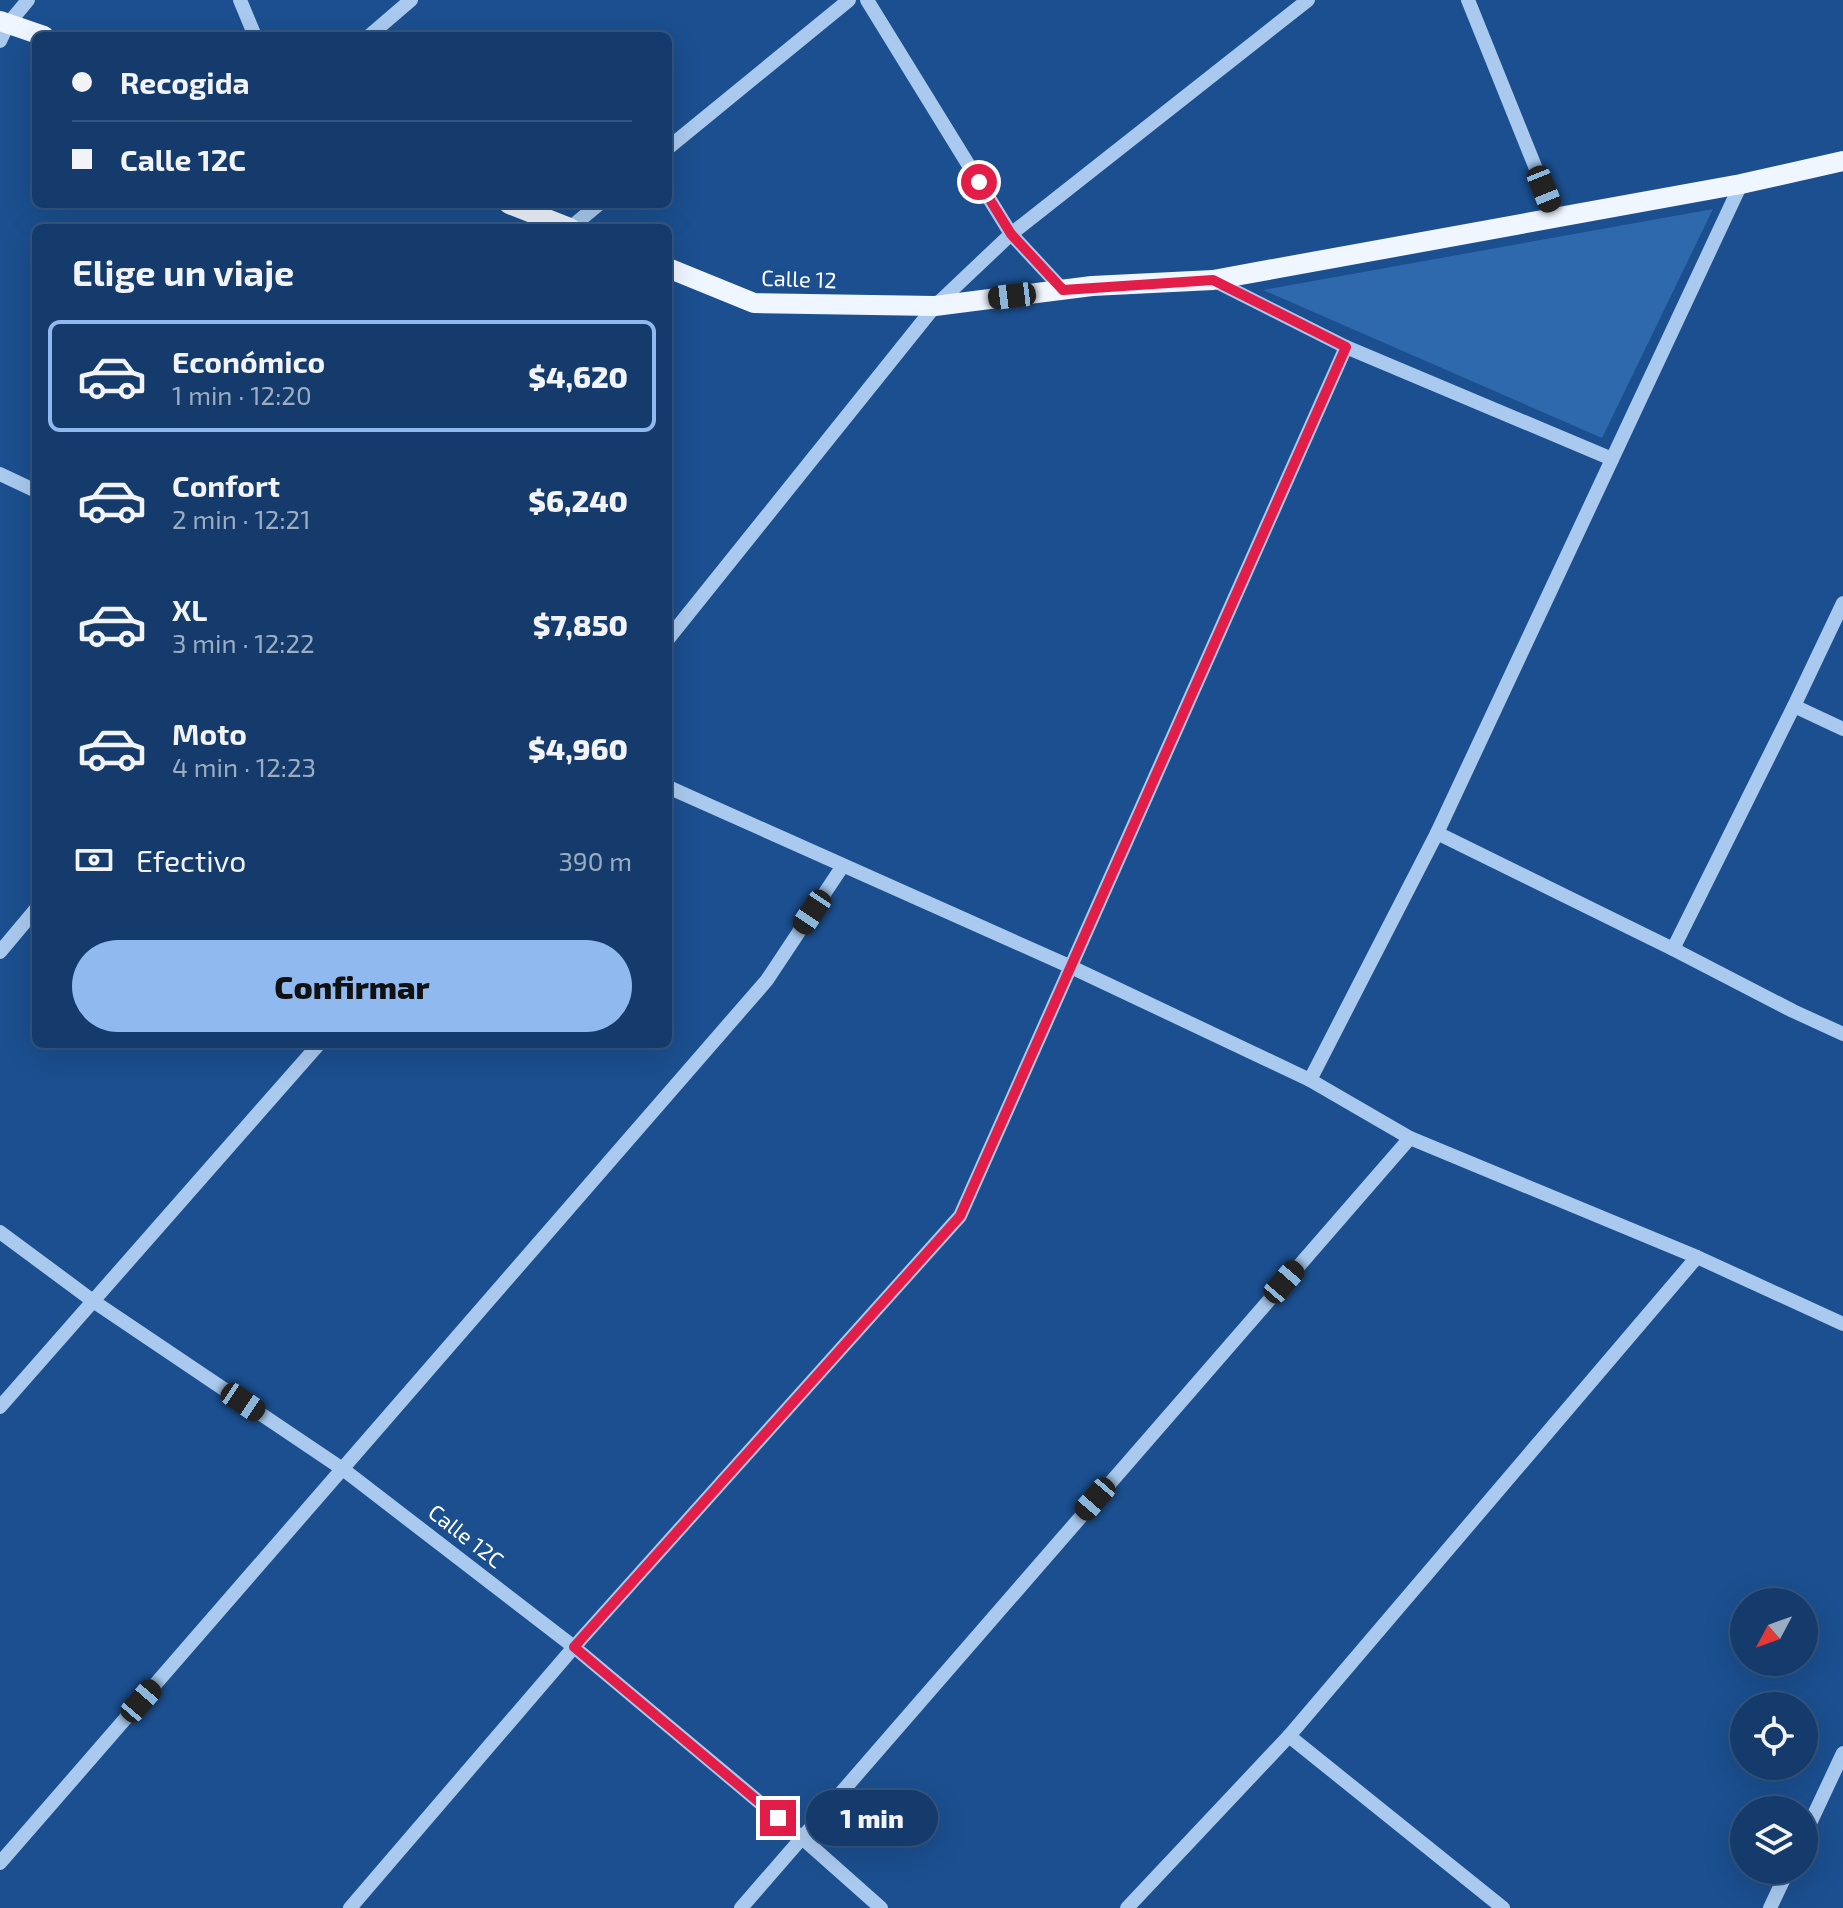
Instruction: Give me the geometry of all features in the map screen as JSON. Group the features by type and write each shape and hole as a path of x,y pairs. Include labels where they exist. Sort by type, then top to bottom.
{"main road":[{"path":"3,29 32,34"},
{"name":"Calle 12","path":"672,270 754,303 935,306 1063,290 1213,280 1741,184 1843,161"},
{"path":"519,208 560,224"}],"street":[{"path":"3,29 28,0"},
{"path":"240,0 253,32"},
{"path":"374,32 411,0"},
{"path":"672,145 849,0"},
{"path":"867,0 1011,234 1063,290"},
{"path":"672,634 935,306 1011,234 1308,0"},
{"path":"1468,0 1555,216"},
{"path":"1310,1080 1437,833 1741,184"},
{"path":"575,224 594,208"},
{"path":"1213,280 1346,347 1612,459"},
{"path":"350,1908 574,1647 960,1216 1346,347"},
{"path":"0,474 32,489"},
{"path":"1673,949 1843,603"},
{"path":"1794,706 1843,729"},
{"path":"672,789 1069,966 1310,1080 1410,1138 1697,1257 1843,1324"},
{"path":"1437,833 1843,1034"},
{"path":"0,1863 767,980 842,867"},
{"path":"0,952 32,914"},
{"path":"0,1407 315,1048"},
{"path":"741,1908 1410,1138"},
{"name":"Calle 12C","path":"0,1232 93,1301 344,1470 574,1647 881,1908"},
{"path":"1127,1908 1289,1736 1697,1257"},
{"path":"1289,1736 1503,1908"},
{"path":"1818,1806 1843,1753"},
{"path":"1770,1908 1781,1884"}],"shaded area":[{"path":"1713,209 1602,438 1263,290"}],"route":[{"path":"778,1818 574,1647 960,1216 1346,347 1213,280 1063,290 1011,234 979,182"}]}
